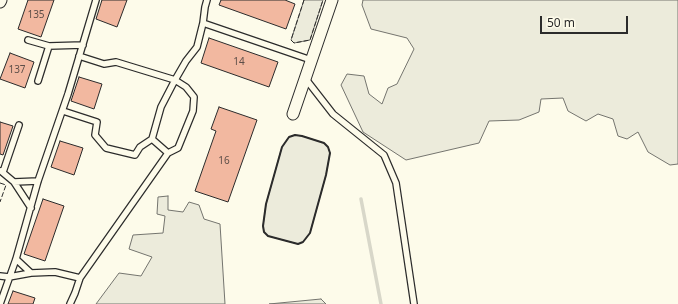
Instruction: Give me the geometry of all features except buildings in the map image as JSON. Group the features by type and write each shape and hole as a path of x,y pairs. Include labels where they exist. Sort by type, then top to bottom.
{"street":[{"path":"293,114 304,78 332,0"}],"lane":[{"path":"0,304 16,259 38,181 63,111 96,0"},
{"path":"63,111 97,122 95,135 106,148 135,155 140,147 152,139 161,106 186,61 197,47 207,0"},
{"path":"203,23 311,60"},
{"path":"28,40 49,46 83,45"},
{"path":"38,81 49,46"},
{"path":"70,304 80,278 168,153 178,148 193,111 194,97 186,87 175,80 116,62 104,64 79,56"},
{"path":"304,78 333,114 384,155 396,183 414,304"},
{"path":"20,125 1,171 14,182 31,208"},
{"path":"152,139 168,153"},
{"path":"14,182 38,181"},
{"path":"16,259 31,273"},
{"path":"0,276 9,277 31,273 55,272 80,278"}],"shaded area":[{"path":"304,0 323,0 310,40 294,43 291,40"},
{"path":"363,0 678,0 678,164 670,165 648,152 638,132 627,139 618,136 613,119 598,114 586,121 568,111 563,98 541,99 539,112 519,120 489,121 479,143 406,160 363,132 341,85 347,74 364,76 369,94 382,104 388,88 397,84 414,49 407,38 371,29 362,5"},
{"path":"295,135 324,143 328,147 330,153 326,175 310,233 303,242 298,244 268,236 264,232 263,226 266,204 282,147 289,137"},
{"path":"168,196 168,210 183,212 189,202 199,205 204,219 220,224 225,304 96,304 119,273 141,276 152,257 129,249 133,235 163,233 165,216 157,214 158,197"},
{"path":"321,299 326,304 269,304"}],"waterway":[{"path":"361,199 381,304"}],"fence":[{"path":"304,0 291,40 294,43 310,40 323,0"},
{"path":"0,183 6,185 0,202"}],"wall":[{"path":"295,135 324,143 328,147 330,153 326,175 310,233 303,242 298,244 268,236 264,232 263,226 266,204 282,147 289,137 295,135"}]}
